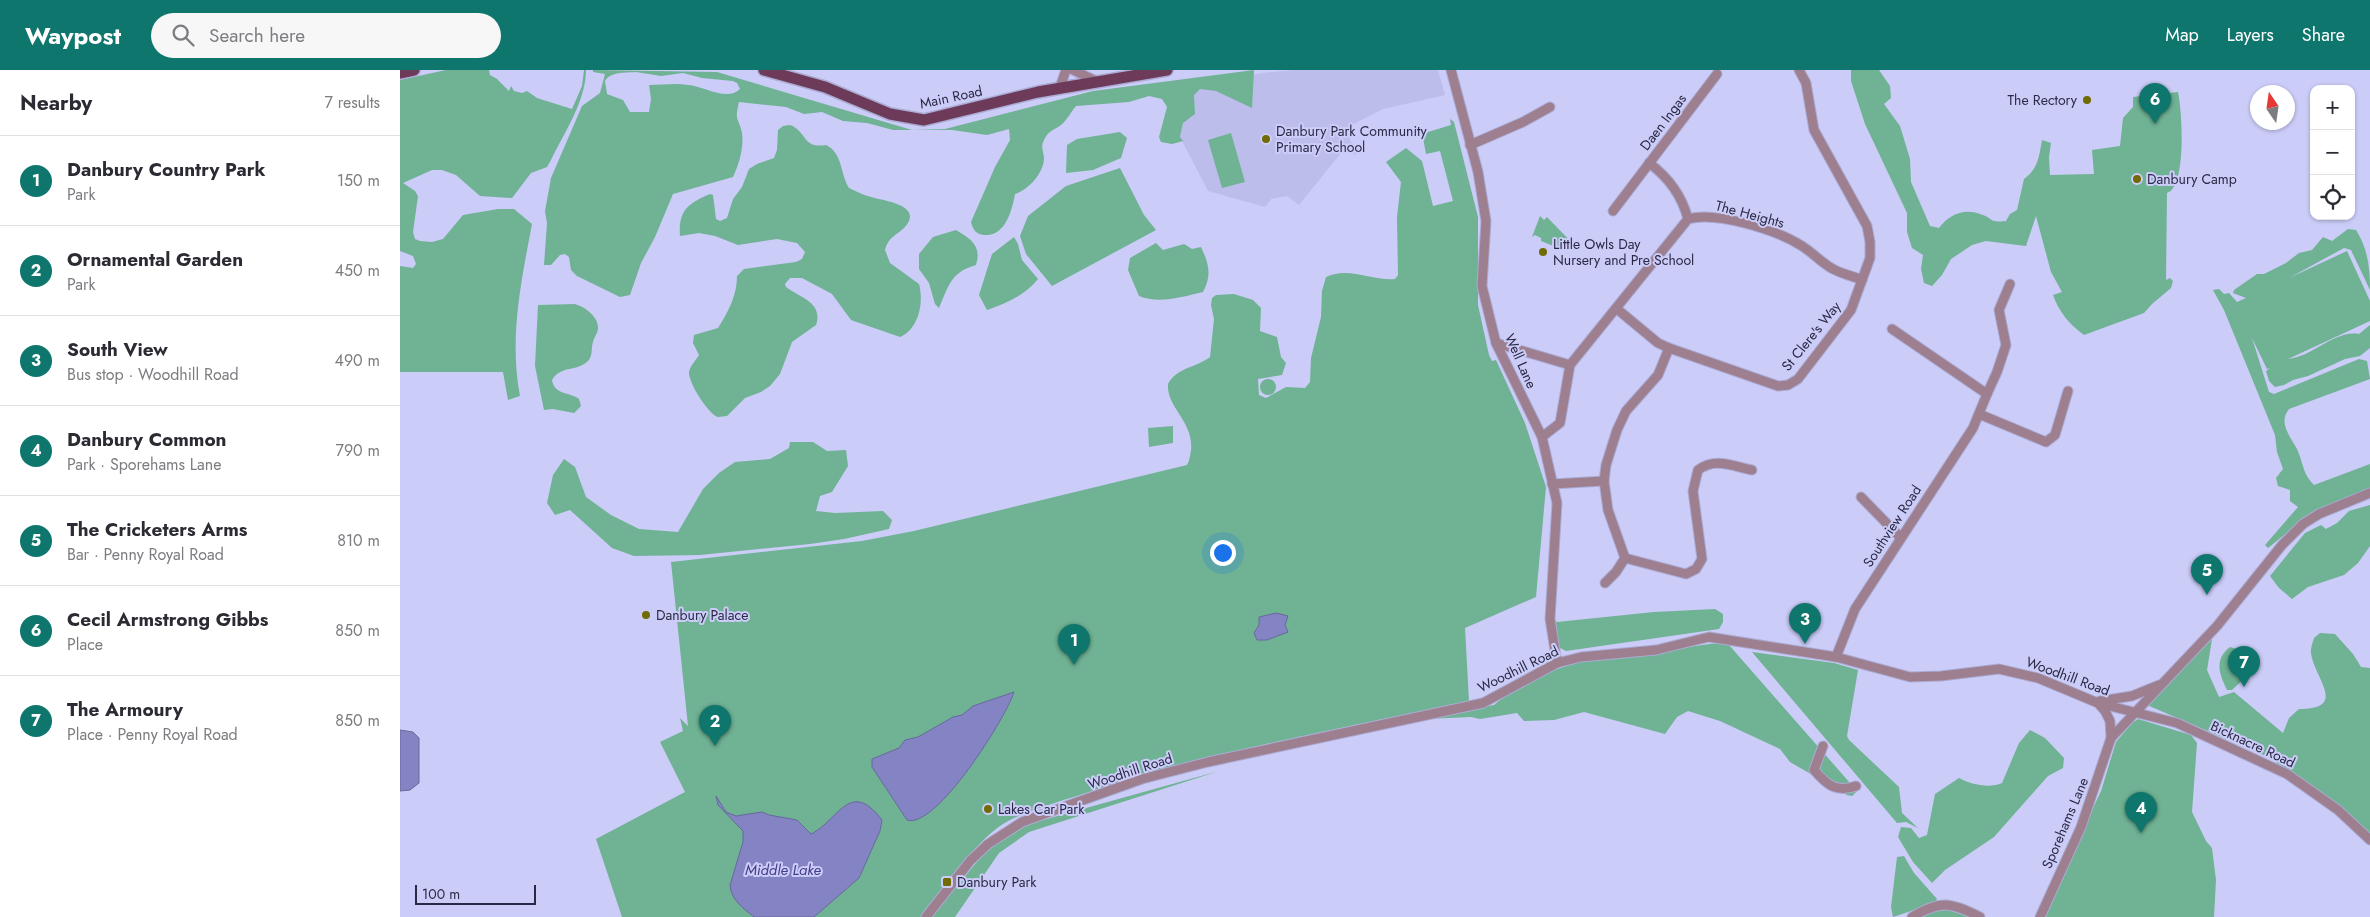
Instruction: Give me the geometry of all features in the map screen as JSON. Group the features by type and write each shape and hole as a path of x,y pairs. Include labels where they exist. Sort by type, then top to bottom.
{"main road":[{"path":"400,73 414,70"},
{"name":"Main Road","path":"764,70 825,87 890,114 924,120 1060,87 1167,70"}],"street":[{"path":"1060,87 1066,70"},
{"path":"1073,70 1096,81"},
{"name":"Well Lane","path":"1451,70 1470,144 1486,221 1482,286 1496,343 1542,437 1557,503 1557,533 1552,568 1550,619 1557,663"},
{"name":"St Clere's Way","path":"1617,309 1658,343 1778,386 1788,385 1798,379 1851,310 1870,258 1867,226 1814,130 1806,83 1799,70"},
{"name":"Daen Ingas","path":"1612,211 1717,74"},
{"path":"1470,144 1514,126 1550,107"},
{"name":"Daen Ingas","path":"1649,163 1669,181 1688,219"},
{"name":"The Heights","path":"1688,219 1698,216 1723,219 1779,234 1802,246 1833,269 1862,280"},
{"path":"1542,437 1560,423 1570,365 1688,219"},
{"name":"Southview Road","path":"1836,657 1855,609 1972,428 1979,414 2006,345 1999,310 2010,284"},
{"path":"1892,329 1987,394"},
{"path":"1496,343 1570,365"},
{"path":"1625,558 1608,510 1604,481 1617,430 1626,411 1658,375 1669,348"},
{"path":"1979,414 2046,442 2055,435 2068,391"},
{"path":"1625,558 1686,574 1696,569 1702,559 1693,491 1698,470 1707,464 1717,463 1752,470"},
{"path":"1552,484 1604,481"},
{"name":"Sporehams Lane","path":"2040,917 2081,827 2111,738 2217,626 2282,545 2303,524 2319,514 2370,493"},
{"path":"1861,497 1901,538"},
{"path":"1605,584 1625,558"},
{"name":"Woodhill Road","path":"926,917 970,861 988,844 1022,822 1142,779 1208,762 1483,703 1557,663 1581,657 1656,650 1709,637 1836,657 1910,677 1941,676 1985,670 2007,670 2038,678 2095,702 2135,712"},
{"path":"2095,702 2132,696 2163,684"},
{"path":"2095,702 2105,712 2110,721 2111,738"},
{"name":"Bicknacre Road","path":"2135,712 2177,723 2287,774 2338,810 2370,840"},
{"path":"1823,746 1814,770 1835,788 1843,790 1856,786"},
{"path":"1912,917 1930,906 1942,905 1956,907 1980,917"}],"shaded area":[{"name":"Danbury Park Community Primary School","path":"1295,70 1438,70 1445,95 1383,109 1350,126 1350,141 1360,148 1355,155 1345,148 1299,205 1287,196 1271,199 1265,207 1208,191 1180,137 1183,123 1180,88 1262,73"}],"green space":[{"path":"446,70 489,70 490,75 509,91 511,86 514,91 522,93 527,91 537,98 572,109 582,86 584,70 586,70 585,82 578,105 547,167 531,173 512,198 480,196 456,175 442,170 432,170 403,183 415,191 418,196 413,232 415,239 420,241 432,242 443,239 463,215 498,209 514,209 532,224 520,289 516,331 517,374 520,396 508,400 503,372 400,372 400,266 413,268 416,264 413,256 400,251 400,80"},
{"path":"593,70 717,72 912,130 893,130 867,123 843,121 822,112 804,114 786,107 739,102 737,117 742,133 742,150 733,177 673,194 655,237 641,263 630,295 620,297 577,276 571,270 569,257 565,254 560,255 551,265 544,265 547,223 545,211 551,178 582,106 600,93 605,74 593,72","holes":["636,72 661,76 683,73 702,78 733,81 737,83 740,89 735,93 722,94 683,84 649,85 651,99 649,112 630,112 623,100 607,94 605,81 615,74"]},
{"path":"1254,70 1252,108 1216,91 1200,89 1194,95 1195,114 1183,123 1180,137 1183,141 1172,144 1161,142 1159,137 1167,107 1162,99 1149,96 1129,102 1076,106 1063,123 1046,137 1042,145 1043,165 1038,176 1025,189 1015,194 1006,222 997,232 991,235 977,233 971,222 995,167 1010,140 1009,129 987,135 952,130 912,130 945,129 1093,91"},
{"path":"1851,70 1879,70 1890,86 1891,98 1884,104 1900,126 1910,159 1911,182 1930,226 1939,228 1947,219 1962,212 1974,212 1994,221 2006,221 2010,214 2017,210 2024,179 2035,167 2042,140 2051,143 2049,157 2050,175 2094,174 2092,150 2120,146 2123,118 2133,107 2133,97 2178,92 2182,130 2180,163 2178,177 2173,187 2167,193 2166,280 2170,278 2173,281 2171,288 2144,313 2084,335 2065,318 2055,301 2053,295 2062,292 2051,272 2036,216 2026,246 1986,241 1972,245 1951,259 1942,275 1932,286 1924,283 1921,269 1923,255 1912,248 1907,232 1907,213 1865,124 1851,81"},
{"path":"1450,119 1454,122 1478,217 1478,305 1489,355 1492,361 1496,360 1525,423 1546,487 1536,597 1465,628 1469,701 1182,764 1135,777 1031,811 1000,826 990,834 958,869 921,917 622,917 596,839 685,792 660,742 683,731 680,718 688,726 671,562 862,541 914,531 1187,465 1191,450 1191,440 1185,423 1171,400 1168,384 1176,374 1210,357 1214,319 1211,305 1212,298 1216,295 1234,294 1253,300 1261,308 1260,331 1277,337 1281,357 1286,363 1282,375 1258,379 1259,395 1266,398 1286,387 1305,388 1310,382 1311,358 1321,317 1322,291 1326,277 1334,274 1351,273 1395,279 1398,275 1397,217 1401,182 1386,162 1406,148 1422,161 1433,206 1453,201 1440,151 1426,154 1423,138 1428,132 1451,125"},
{"path":"790,125 799,131 809,142 818,146 826,145 836,153 849,188 868,196 900,205 910,214 910,220 891,239 885,250 890,263 919,284 920,307 912,328 900,337 851,320 832,294 802,278 790,278 785,284 786,287 813,306 818,317 816,325 792,342 780,374 770,386 761,392 745,398 727,416 718,417 704,404 695,390 690,377 689,372 699,355 693,343 694,335 718,328 734,297 737,276 744,269 796,262 802,259 805,252 797,243 777,239 738,245 715,236 699,233 680,236 681,220 686,209 691,204 710,194 713,195 716,219 720,221 727,218 733,199 742,187 749,169 774,158 777,150 778,130 783,126"},
{"path":"1120,132 1127,138 1121,158 1093,170 1066,173 1067,145 1077,139"},
{"path":"1231,133 1245,182 1222,188 1208,140"},
{"path":"1120,168 1144,215 1156,230 1052,286 1026,254 1020,236 1028,216 1066,186"},
{"path":"1540,216 1544,220 1547,217 1576,247 1575,250 1563,245 1561,249 1541,241 1541,238 1535,235 1532,237"},
{"path":"2348,229 2356,230 2366,252 2369,266 2370,290 2351,250 2344,248 2289,278 2347,251 2370,301 2370,321 2288,359 2306,354 2341,336 2359,334 2370,325 2370,348 2360,356 2345,359 2308,376 2275,387 2269,381 2266,371 2270,368 2267,369 2252,338 2269,392 2274,394 2359,359 2367,361 2370,379 2289,409 2286,414 2285,424 2288,434 2297,449 2305,473 2314,485 2370,464 2370,488 2309,515 2268,548 2265,545 2298,507 2290,501 2290,490 2278,486 2276,478 2283,469 2277,452 2275,435 2224,310 2213,290 2219,289 2224,294 2229,293 2237,302 2246,298 2233,293 2234,290 2257,274 2264,274 2286,263 2299,253 2312,250 2323,237 2332,241"},
{"path":"956,230 974,244 978,253 976,265 961,271 952,280 939,308 935,304 929,283 919,269 919,254 933,237"},
{"path":"1014,237 1022,260 1038,279 1015,298 987,310 979,295 992,254"},
{"path":"1156,243 1163,250 1184,244 1192,249 1201,247 1208,269 1208,280 1203,292 1163,300 1139,296 1128,270 1130,258"},
{"path":"575,304 583,307 596,320 598,330 593,342 591,357 584,364 560,372 552,380 553,385 559,391 579,399 581,406 574,413 553,409 544,410 535,366 538,305"},
{"path":"1268,379 1276,387 1268,395 1260,387"},
{"path":"1173,426 1173,443 1149,447 1148,428"},
{"path":"790,442 813,442 827,451 846,450 848,466 832,492 820,496 816,511 835,513 883,511 892,520 889,529 810,544 700,555 634,556 612,548 570,510 555,515 547,503 553,475 564,459 575,467 586,497 611,515 639,529 678,532 703,489 719,473 735,462 770,459 789,448"},
{"path":"2370,505 2370,546 2358,563 2344,575 2308,587 2292,599 2279,588 2270,576 2305,533 2321,525 2326,529 2337,523 2349,511"},
{"path":"1715,609 1723,614 1723,622 1719,629 1566,651 1558,647 1555,626 1557,620 1557,622 1654,612"},
{"path":"2320,633 2335,634 2353,654 2361,667 2370,668 2370,836 2327,796 2268,757 2147,705 2212,639 2207,670 2219,697 2234,692 2283,733 2289,718 2299,709 2314,708 2322,704 2326,698 2325,690 2313,663 2311,651 2314,638"},
{"path":"1717,643 1729,645 1857,791 1852,796 1847,795 1790,762 1780,749 1720,721 1688,711 1677,717 1665,734 1584,712 1554,720 1524,721 1517,713 1480,719 1471,717 1404,720 1494,705 1507,694 1554,670 1579,662"},
{"path":"2230,647 2243,651 2252,660 2249,674 2232,690 2227,690 2220,673 2220,662"},
{"path":"1752,652 1834,663 1858,670 1847,736 1899,787 1902,813 1918,828 1906,822 1897,823"},
{"path":"2138,719 2191,735 2197,743 2192,812 2206,841 2212,848 2216,880 2214,917 2042,917 2101,791 2116,742 2132,723"},
{"path":"2030,730 2045,738 2064,758 2063,768 2048,776 1994,837 1945,870 1932,883 1913,862 1898,837 1901,827 1911,828 1919,838 1927,835 1935,794 1959,778 1980,785 1991,786 2002,783 2019,743"},
{"path":"1219,771 1029,832 999,853 955,917 931,917 986,851 1007,830"},
{"path":"1904,856 1914,873 1937,899 1935,903 1893,917 1891,907 1897,857"},
{"path":"1942,908 1970,917 1919,917 1923,913"}],"water":[{"path":"1276,613 1288,616 1285,625 1288,632 1267,640 1257,640 1254,633 1259,625 1259,617"},
{"path":"1014,692 1009,705 985,746 952,790 935,808 920,818 907,820 872,767 872,759 899,748 905,740 918,737 953,717 962,715 973,706"},
{"path":"400,730 413,732 419,738 419,783 410,790 400,791"},
{"name":"Middle Lake","path":"716,796 726,812 736,816 762,812 797,820 811,834 821,828 837,812 853,802 861,802 871,808 882,820 880,831 859,878 814,917 754,917 735,899 730,885 743,842 743,831 718,805"}],"place":[{"name":"The Rectory","path":"2087,100"},
{"name":"Cecil Armstrong Gibbs","path":"2155,124"},
{"name":"Danbury Park Community Primary School","path":"1266,139"},
{"name":"Danbury Camp","path":"2137,179"},
{"name":"Little Owls Day Nursery and Pre School","path":"1543,252"},
{"name":"The Cricketers Arms","path":"2207,595"},
{"name":"Danbury Palace","path":"646,615"},
{"name":"South View","path":"1805,644"},
{"name":"Danbury Country Park","path":"1074,665"},
{"name":"The Armoury","path":"2244,687"},
{"name":"Ornamental Garden","path":"715,746"},
{"name":"Lakes Car Park","path":"988,809"},
{"name":"Danbury Common","path":"2141,833"},
{"name":"Danbury Park","path":"947,882"}]}
